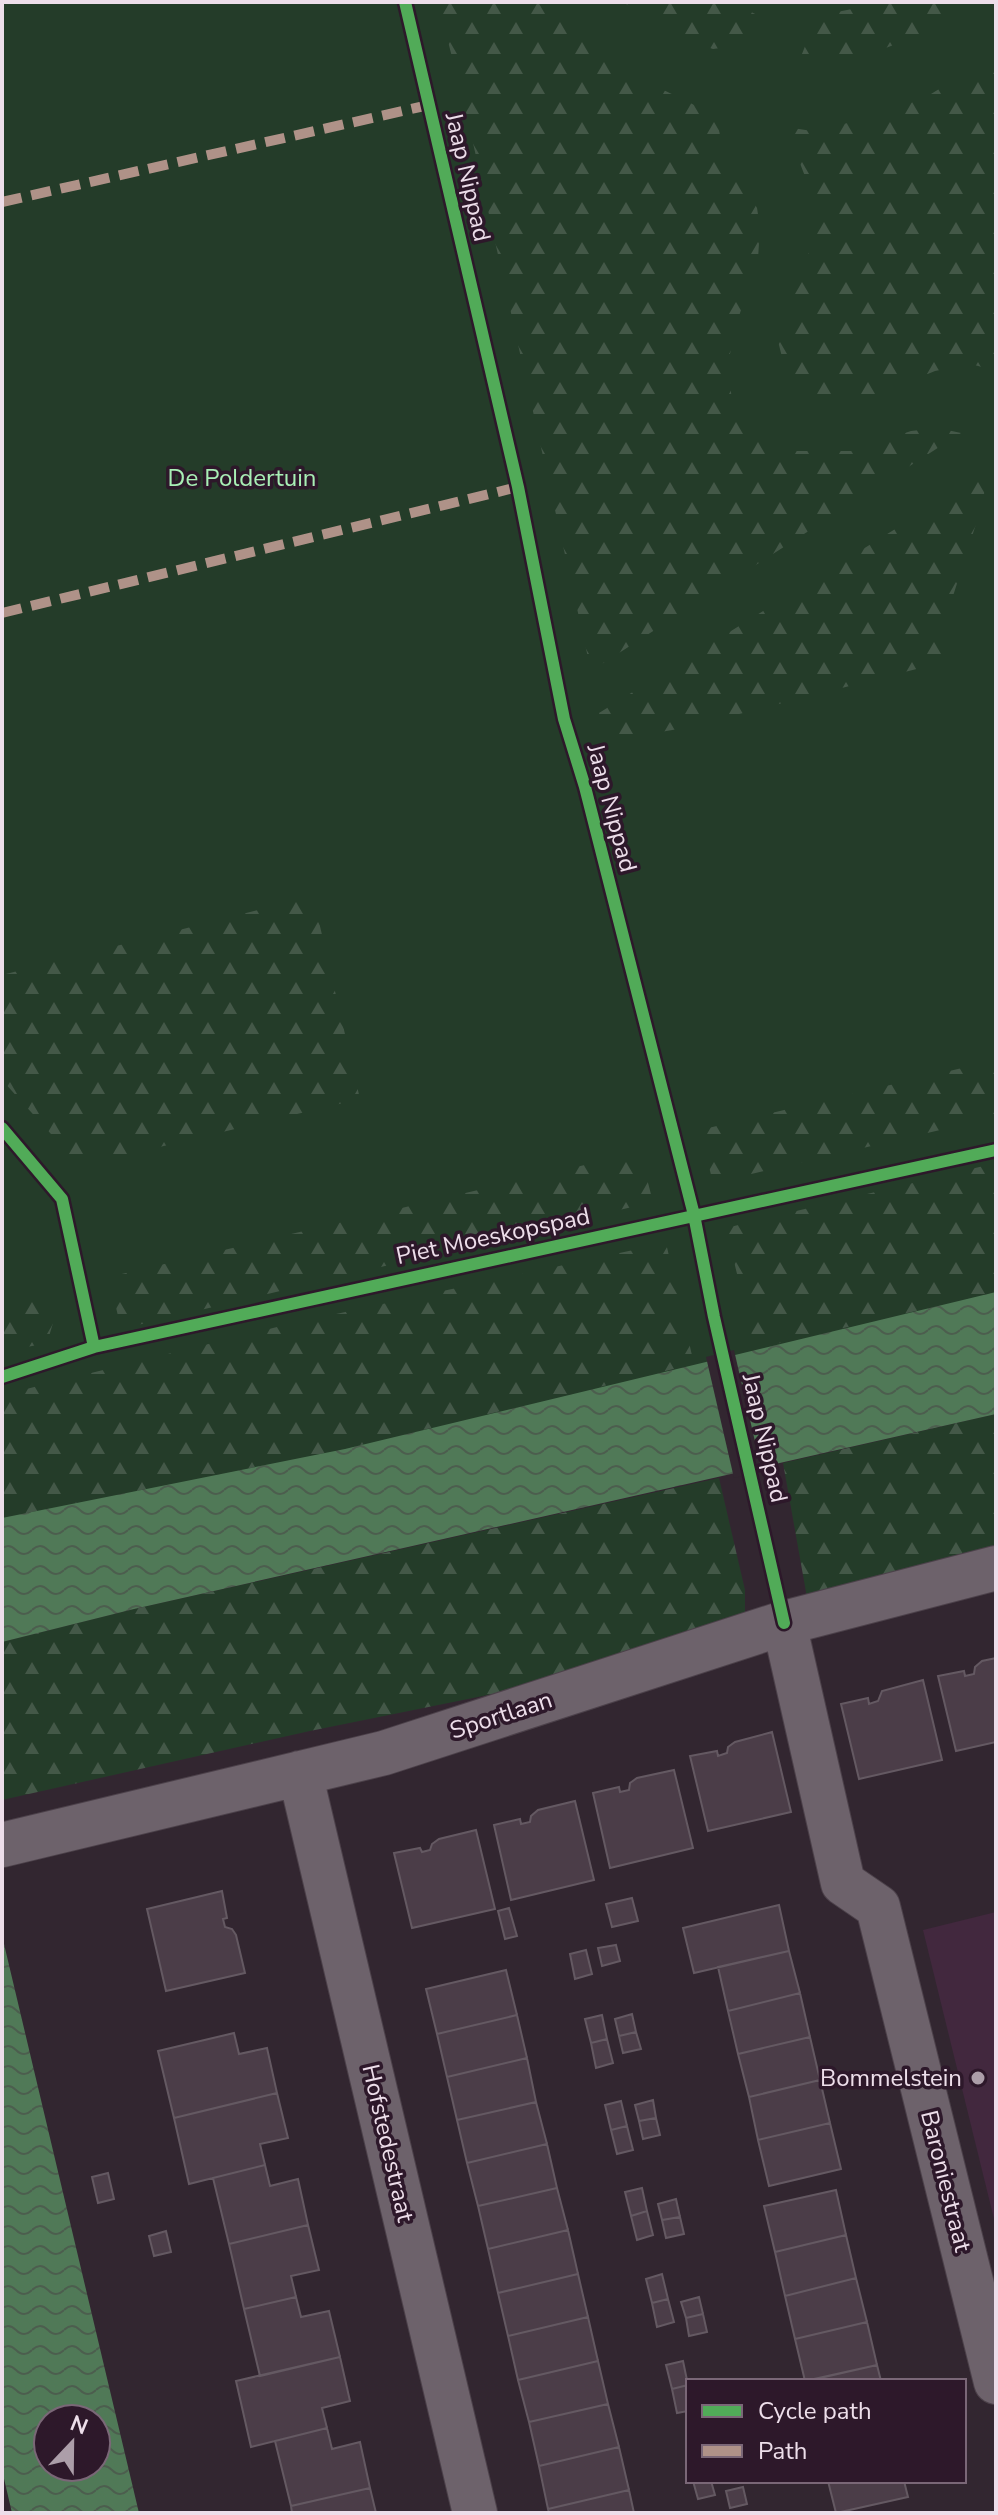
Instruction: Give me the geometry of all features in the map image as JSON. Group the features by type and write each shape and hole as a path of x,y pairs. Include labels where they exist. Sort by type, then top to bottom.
{"street":[{"name":"Sportlaan","path":"2,1845 384,1753 784,1623 996,1568"},
{"name":"Baroniestraat","path":"784,1623 843,1883 878,1907 996,2382"},
{"name":"Hofstedestraat","path":"300,1773 475,2513"}],"shaded area":[{"name":"Bommelstein","path":"996,1912 996,2227 923,1930"}],"green space":[{"name":"De Poldertuin","path":"2,2 996,2 996,1295 2,1535"},
{"path":"438,2 560,2 601,45 645,81 717,116 722,149 757,208 760,227 758,259 728,362 732,402 752,433 790,451 851,451 911,431 938,428 961,433 591,671 467,116"},
{"path":"623,2 732,2 759,16 742,45 713,49 677,37"},
{"path":"887,2 978,2 938,28 870,54 800,59 817,16"},
{"path":"996,54 996,371 971,364 935,371 879,394 838,401 804,391 784,365 778,341 815,235 813,197 786,127 812,131 883,115 931,94"},
{"path":"987,472 983,502 947,624 952,660 684,728 608,741 599,713"},
{"path":"313,896 360,1099 80,1166 2,1080 2,975"},
{"path":"996,1060 996,1117 713,1183 700,1130"},
{"path":"640,1152 653,1202 121,1329 109,1277"},
{"path":"996,1163 996,1292 755,1349 726,1228"},
{"path":"666,1243 694,1364 345,1449 2,1518 2,1395 285,1325"},
{"path":"44,1294 53,1323 47,1343 2,1352 2,1302"},
{"path":"996,1414 996,1572 811,1620 783,1463"},
{"path":"719,1478 745,1590 745,1643 310,1731 2,1800 2,1642 134,1609"}],"water":[{"path":"996,1292 996,1414 134,1609 2,1642 2,1518 345,1449"},
{"path":"2,1942 139,2513 12,2513 2,2470"}],"pier":[{"path":"734,1350 762,1472 734,1478 706,1357"}],"building":[{"path":"996,1658 996,1742 956,1751 938,1676 964,1671 965,1676 974,1674 975,1667 982,1661"},
{"path":"923,1680 942,1760 859,1779 841,1704 868,1698 869,1704 878,1701 882,1691"},
{"path":"772,1732 791,1812 708,1831 690,1756 717,1751 718,1756 727,1753 728,1747 735,1742"},
{"path":"674,1770 693,1848 610,1868 593,1793 619,1787 620,1792 629,1790 630,1783 637,1778"},
{"path":"575,1801 594,1880 511,1900 494,1825 520,1819 521,1824 530,1822 531,1816 538,1810"},
{"path":"476,1830 495,1909 412,1928 394,1853 420,1848 422,1852 430,1850 439,1839"},
{"path":"222,1891 227,1918 223,1919 225,1927 232,1929 236,1935 245,1973 166,1991 147,1909"},
{"path":"632,1898 638,1921 612,1927 606,1904"},
{"path":"779,1905 789,1951 694,1973 683,1928"},
{"path":"509,1908 517,1936 505,1939 498,1911"},
{"path":"616,1945 620,1961 602,1966 598,1948"},
{"path":"586,1950 592,1974 575,1979 570,1954"},
{"path":"789,1951 800,1993 728,2011 718,1967"},
{"path":"506,1970 517,2015 437,2034 426,1989"},
{"path":"800,1993 810,2037 738,2054 728,2011"},
{"path":"632,2014 636,2032 619,2036 615,2019"},
{"path":"517,2015 527,2058 447,2077 437,2034"},
{"path":"602,2015 607,2039 591,2043 585,2019"},
{"path":"636,2032 641,2049 623,2053 619,2036"},
{"path":"234,2033 239,2054 267,2048 277,2093 174,2118 158,2051"},
{"path":"810,2037 820,2080 749,2097 738,2054"},
{"path":"607,2039 613,2063 596,2068 591,2043"},
{"path":"527,2058 536,2102 457,2120 447,2077"},
{"path":"820,2080 830,2123 758,2140 749,2097"},
{"path":"277,2093 288,2138 260,2144 265,2165 189,2184 174,2118"},
{"path":"653,2100 656,2118 639,2121 635,2105"},
{"path":"621,2101 627,2126 611,2130 605,2105"},
{"path":"536,2102 547,2144 467,2163 457,2120"},
{"path":"656,2118 660,2135 643,2139 639,2121"},
{"path":"830,2123 841,2169 769,2186 758,2140"},
{"path":"627,2126 633,2150 617,2154 611,2130"},
{"path":"547,2144 557,2188 478,2206 467,2163"},
{"path":"265,2165 270,2186 298,2179 308,2225 229,2244 213,2178"},
{"path":"108,2173 114,2199 98,2203 92,2177"},
{"path":"557,2188 568,2230 488,2249 478,2206"},
{"path":"642,2188 647,2211 631,2216 625,2192"},
{"path":"836,2190 846,2235 775,2252 764,2206"},
{"path":"676,2199 680,2217 662,2220 658,2204"},
{"path":"647,2211 653,2235 637,2240 631,2216"},
{"path":"680,2217 684,2234 666,2238 662,2220"},
{"path":"308,2225 319,2270 291,2276 296,2297 244,2309 229,2244"},
{"path":"568,2230 578,2274 498,2293 488,2249"},
{"path":"166,2231 171,2252 154,2256 149,2236"},
{"path":"846,2235 856,2278 785,2296 775,2252"},
{"path":"578,2274 588,2317 508,2336 498,2293"},
{"path":"662,2274 668,2299 652,2303 646,2279"},
{"path":"856,2278 867,2322 795,2339 785,2296"},
{"path":"296,2297 301,2317 329,2311 340,2357 260,2376 244,2309"},
{"path":"699,2297 703,2314 686,2318 681,2302"},
{"path":"668,2299 674,2322 657,2327 652,2303"},
{"path":"703,2314 707,2332 689,2336 686,2318"},
{"path":"588,2317 598,2361 518,2380 508,2336"},
{"path":"867,2322 877,2365 805,2379 795,2339"},
{"path":"340,2357 350,2401 322,2408 327,2428 251,2447 236,2381"},
{"path":"598,2361 608,2404 529,2422 518,2380"},
{"path":"683,2361 686,2386 672,2389 666,2365"},
{"path":"877,2365 880,2379 816,2379"},
{"path":"686,2386 686,2411 677,2413 672,2389"},
{"path":"608,2404 619,2447 539,2466 529,2422"},
{"path":"327,2428 332,2449 360,2442 370,2488 291,2506 275,2441"},
{"path":"619,2447 629,2490 548,2509 539,2466"},
{"path":"694,2483 712,2483 715,2495 698,2499"},
{"path":"828,2483 904,2483 908,2497 836,2513"},
{"path":"743,2487 747,2504 730,2508 726,2491"},
{"path":"370,2488 376,2513 292,2513 291,2506"},
{"path":"629,2490 634,2513 549,2513 548,2509"}],"marked path":[{"path":"2,202 429,105"},
{"path":"2,613 518,487"}],"cycle path":[{"name":"Jaap Nippad","path":"405,2 518,487 564,719 585,787 694,1215 714,1317 784,1623"},
{"path":"2,1128 62,1199 94,1347"},
{"name":"Piet Moeskopspad","path":"2,1377 94,1347 996,1150"}],"place":[{"name":"Bommelstein","path":"978,2078"}]}
